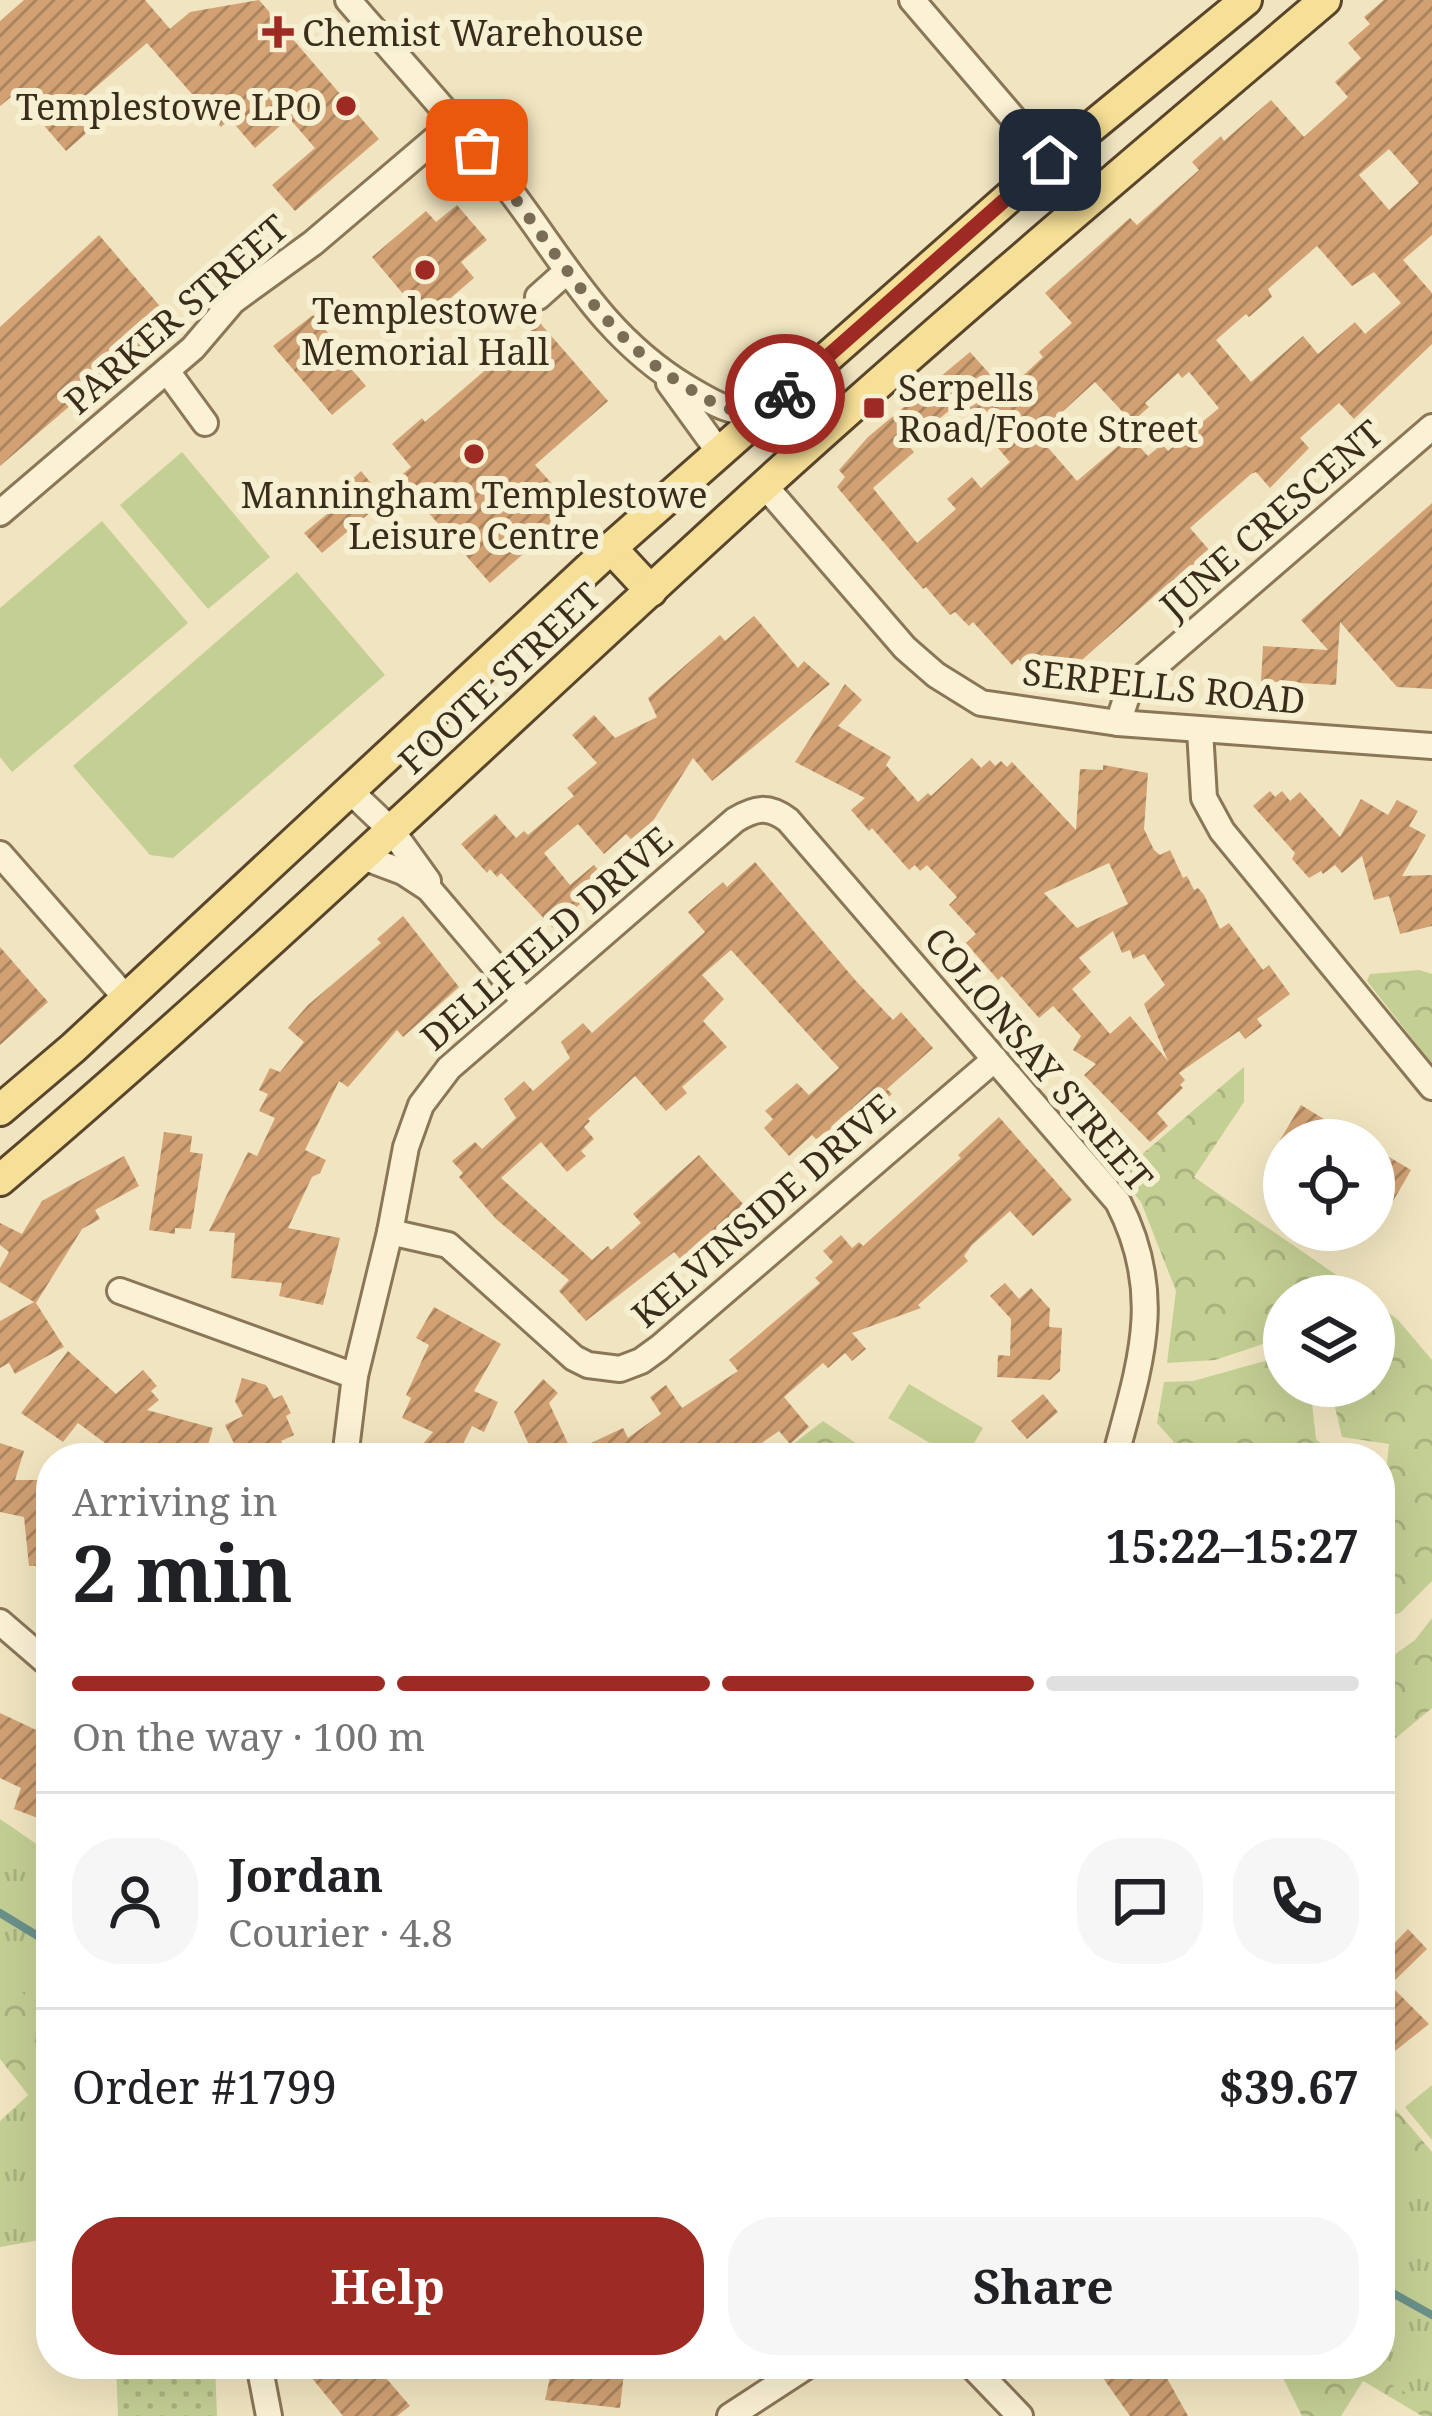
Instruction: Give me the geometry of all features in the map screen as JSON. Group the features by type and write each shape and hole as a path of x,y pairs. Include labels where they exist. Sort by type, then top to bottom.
{"main road":[{"name":"FOOTE STREET","path":"0,1110 762,413 1050,160 1246,0"},
{"name":"FOOTE STREET","path":"0,1180 165,1039 765,486 1325,0"},
{"path":"1050,160 1083,206"},
{"path":"719,452 765,486"},
{"path":"611,548 651,590"},
{"path":"126,998 165,1039"}],"street":[{"path":"348,0 500,176 580,293 661,371 719,452"},
{"path":"912,0 1050,160"},
{"name":"PARKER STREET","path":"0,513 204,337 233,302 313,243 454,123"},
{"path":"538,297 566,272"},
{"path":"166,371 206,423"},
{"path":"661,371 729,412 762,413"},
{"name":"JUNE CRESCENT","path":"1118,723 1127,696 1146,674 1432,428"},
{"name":"SERPELLS ROAD","path":"765,486 905,649 981,703 1118,723 1432,746"},
{"path":"1201,730 1204,798 1222,831 1432,1087"},
{"path":"349,790 392,831 428,878 428,889"},
{"name":"DELLFIELD DRIVE","path":"347,1443 355,1376 406,1147 421,1105 449,1068 735,820 761,808 788,820"},
{"name":"COLONSAY STREET","path":"788,820 1118,1202 1135,1234 1145,1271 1144,1319 1139,1368 1119,1443"},
{"path":"0,854 126,998"},
{"path":"363,857 403,872 428,889 525,1002"},
{"name":"KELVINSIDE DRIVE","path":"390,1232 448,1246 574,1358 602,1369 620,1369 659,1348 995,1059"},
{"path":"120,1291 355,1376"},
{"path":"0,1622 36,1653"},
{"path":"262,2379 269,2416"},
{"path":"730,2416 787,2379"},
{"path":"984,2379 1020,2416"}],"green space":[{"path":"182,452 270,557 208,609 120,505"},
{"path":"102,521 188,623 12,772 0,757 0,608"},
{"path":"297,572 385,675 173,858 150,855 73,766"},
{"path":"1419,970 1432,974 1432,1064 1367,981 1370,974"},
{"path":"1244,1067 1244,1102 1194,1177 1263,1224 1263,1251 1302,1251 1336,1275 1263,1275 1263,1344 1215,1360 1167,1363 1176,1291 1141,1202 1118,1175"},
{"path":"1395,1318 1432,1360 1432,1581 1400,1613 1395,1614 1395,1443 1342,1437 1335,1407 1395,1407"},
{"path":"1263,1362 1263,1407 1312,1407 1320,1443 1173,1443 1157,1423 1164,1382 1193,1381"},
{"path":"909,1384 983,1428 974,1443 930,1443 888,1418"},
{"path":"823,1421 856,1443 795,1443"},
{"path":"1432,1618 1432,1708 1395,1739 1395,1654 1415,1640"},
{"path":"0,1819 36,1844 36,2012 0,1967"},
{"path":"0,1870 36,1883 36,2105 0,2059"},
{"path":"1432,2085 1432,2140 1405,2107"},
{"path":"36,2088 36,2241 0,2247 0,2121"},
{"path":"1395,2109 1432,2152 1432,2416 1422,2416 1363,2381 1341,2416 1302,2416 1284,2379 1395,2379"},
{"path":"1395,2146 1432,2189 1432,2408 1382,2379 1395,2379"},
{"path":"117,2379 216,2379 217,2416 118,2416"}],"building":[{"path":"24,0 145,0 170,29 190,12 259,0 379,139 295,211 272,185 315,148 289,118 255,148 230,119 221,127 147,43 81,100 100,121 66,151 16,93 0,106 0,21"},
{"path":"1384,0 1432,0 1432,235 1403,260 1432,293 1432,344 1354,419 1339,403 1300,438 1309,448 1270,488 1256,472 1251,474 1190,528 1211,552 1066,674 1058,665 1049,671 1037,657 1025,667 1018,659 1012,665 973,622 969,626 955,612 950,615 923,589 837,487 845,477 839,470 868,437 970,352 996,381 1001,375 1012,386 1043,357 1039,352 1072,323 1045,293 1130,218 1137,225 1199,170 1192,162 1271,100 1304,137 1348,97 1335,82 1361,58 1348,43 1370,24 1364,17","holes":["1389,149 1419,183 1389,210 1359,175","1317,246 1352,286 1374,272 1401,303 1365,334 1355,322 1318,354 1303,336 1251,382 1216,340 1272,297 1268,289","1189,372 1219,408 1168,451 1162,444 1148,456 1130,436 1077,481 1037,435 1095,382 1132,422 1178,373 1182,378","959,403 1010,462 981,488 972,477 947,499 956,509 917,543 873,488 914,452 907,444"]},
{"name":"Templestowe Memorial Hall","path":"457,205 487,240 461,262 474,278 425,320 372,257 426,211 436,222"},
{"path":"99,235 171,319 0,466 0,327"},
{"path":"313,315 334,340 330,344 366,386 332,415 273,346"},
{"name":"Manningham Templestowe Leisure Centre","path":"540,323 608,401 535,465 554,486 540,499 560,522 490,583 398,478 411,467 392,444 422,418 425,422"},
{"path":"361,471 385,500 322,553 304,533 343,501 337,493"},
{"path":"1432,503 1432,689 1397,687 1340,622 1336,685 1261,681 1263,646 1328,650 1301,620"},
{"path":"754,616 798,668 804,661 830,684 712,781 693,758 653,821 631,839 626,834 604,854 578,824 544,853 570,885 594,865 607,880 553,928 501,873 497,877 490,869 487,873 461,844 495,814 516,838 524,831 528,835 574,796 567,788 597,763 572,735 594,715 615,738 657,717 648,698 720,635 725,641"},
{"path":"845,684 862,700 838,726 891,757 886,765 918,802 972,758 981,768 990,760 995,766 1001,761 1007,767 1012,762 1076,830 1080,769 1103,770 1103,765 1148,773 1144,829 1154,850 1160,855 1170,850 1183,878 1187,876 1194,890 1204,895 1220,929 1229,923 1263,970 1269,965 1290,994 1257,1019 1262,1026 1245,1039 1239,1031 1179,1073 1185,1080 1180,1085 1183,1088 1157,1113 1168,1126 1150,1142 1084,1075 1096,1064 1073,1050 1081,1036 1053,1006 1039,1018 966,943 976,934 949,905 957,897 927,865 920,871 915,865 909,870 851,810 865,798 795,762","holes":["1109,863 1128,904 1077,928 1044,893","1113,931 1122,953 1130,950 1133,959 1144,954 1165,985 1144,1004 1168,1061 1130,1016 1110,1034 1072,989 1091,972 1079,958"]},
{"path":"1270,791 1275,797 1282,791 1290,801 1300,792 1340,837 1361,799 1388,815 1397,800 1418,811 1409,826 1426,835 1402,876 1432,875 1432,926 1400,934 1389,896 1374,900 1362,856 1342,873 1335,865 1309,878 1292,859 1295,853 1253,806"},
{"path":"755,862 893,1020 901,1012 933,1048 887,1089 892,1094 864,1118 855,1108 822,1137 812,1135 789,1156 764,1128 773,1119 765,1111 797,1083 809,1095 839,1068 731,950 702,975 724,999 703,1021 727,1047 682,1087 687,1093 666,1111 635,1076 588,1119 584,1127 594,1139 581,1151 586,1156 567,1172 541,1142 501,1178 592,1260 641,1223 633,1214 699,1155 744,1205 717,1229 727,1241 710,1256 699,1244 681,1260 674,1252 586,1321 559,1291 569,1280 496,1219 459,1177 463,1173 452,1161 475,1142 482,1149 516,1118 504,1099 524,1081 533,1091 570,1058 561,1042 583,1023 592,1033 705,932 688,912"},
{"path":"403,916 459,987 403,1037 397,1030 348,1087 339,1081 305,1150 326,1160 320,1173 312,1177 288,1228 340,1238 323,1305 279,1296 282,1283 231,1278 235,1233 209,1231 248,1152 257,1156 275,1118 259,1111 268,1094 259,1090 270,1068 280,1072 304,1042 288,1028 381,943 377,939"},
{"path":"0,947 48,1002 0,1045"},
{"path":"1301,1105 1324,1119 1293,1119"},
{"path":"999,1117 1072,1200 1033,1236 1010,1211 972,1245 964,1256 968,1261 918,1305 921,1308 852,1333 866,1349 852,1361 845,1353 828,1368 823,1363 784,1397 809,1427 791,1443 779,1431 762,1443 591,1443 623,1428 628,1438 661,1414 650,1397 666,1385 682,1408 738,1371 729,1360 820,1283 815,1278 833,1262 823,1251 841,1235 852,1248 859,1242 863,1246 961,1158 958,1155"},
{"path":"164,1132 192,1136 190,1152 203,1154 191,1229 175,1228 175,1234 149,1230"},
{"path":"124,1156 139,1186 95,1210 100,1219 82,1229 36,1303 64,1347 15,1374 9,1363 0,1368 0,1321 34,1302 0,1282 0,1268 9,1252 0,1245 0,1223 22,1234 42,1201"},
{"path":"1395,1160 1411,1170 1395,1198"},
{"path":"1005,1283 1019,1299 1031,1288 1050,1309 1049,1327 1062,1328 1060,1371 1050,1380 997,1377 998,1355 1010,1356 1011,1319 990,1296"},
{"path":"434,1307 501,1344 474,1391 498,1402 484,1432 472,1426 464,1443 424,1443 433,1432 402,1418 411,1398 406,1395 429,1345 416,1338"},
{"path":"68,1351 116,1394 143,1370 157,1386 151,1391 159,1400 147,1410 213,1428 208,1443 105,1443 78,1423 63,1442 21,1413"},
{"path":"242,1378 266,1385 274,1399 282,1395 294,1435 282,1443 234,1443 225,1425 243,1416 235,1401"},
{"path":"543,1379 558,1393 549,1403 568,1443 528,1443 514,1412"},
{"path":"1043,1394 1058,1412 1027,1439 1011,1421"},
{"path":"0,1443 24,1451 15,1480 36,1480 36,1566 29,1566 24,1517 0,1512"},
{"path":"0,1713 36,1730 36,1817 14,1809 21,1788 0,1778"},
{"path":"1408,1929 1427,1949 1395,1980 1395,1942"},
{"path":"1395,1990 1429,2024 1395,2051"},
{"path":"313,2379 387,2379 410,2406 397,2416 343,2416"},
{"path":"550,2379 623,2379 620,2408 545,2400"},
{"path":"1104,2379 1167,2379 1188,2416 1130,2416"}],"waterway":[{"path":"0,1913 36,1935"},
{"path":"1395,2294 1432,2315"}],"way so far":[{"path":"477,150 580,293 661,371 729,412 762,413 785,394"}],"place":[{"name":"Chemist Warehouse","path":"278,32"},
{"name":"Templestowe LPO","path":"346,106"},
{"name":"Templestowe Memorial Hall","path":"425,270"},
{"name":"Serpells Road/Foote Street","path":"874,408"},
{"name":"Manningham Templestowe Leisure Centre","path":"474,454"}],"route":[{"path":"785,394 1050,160"}]}
